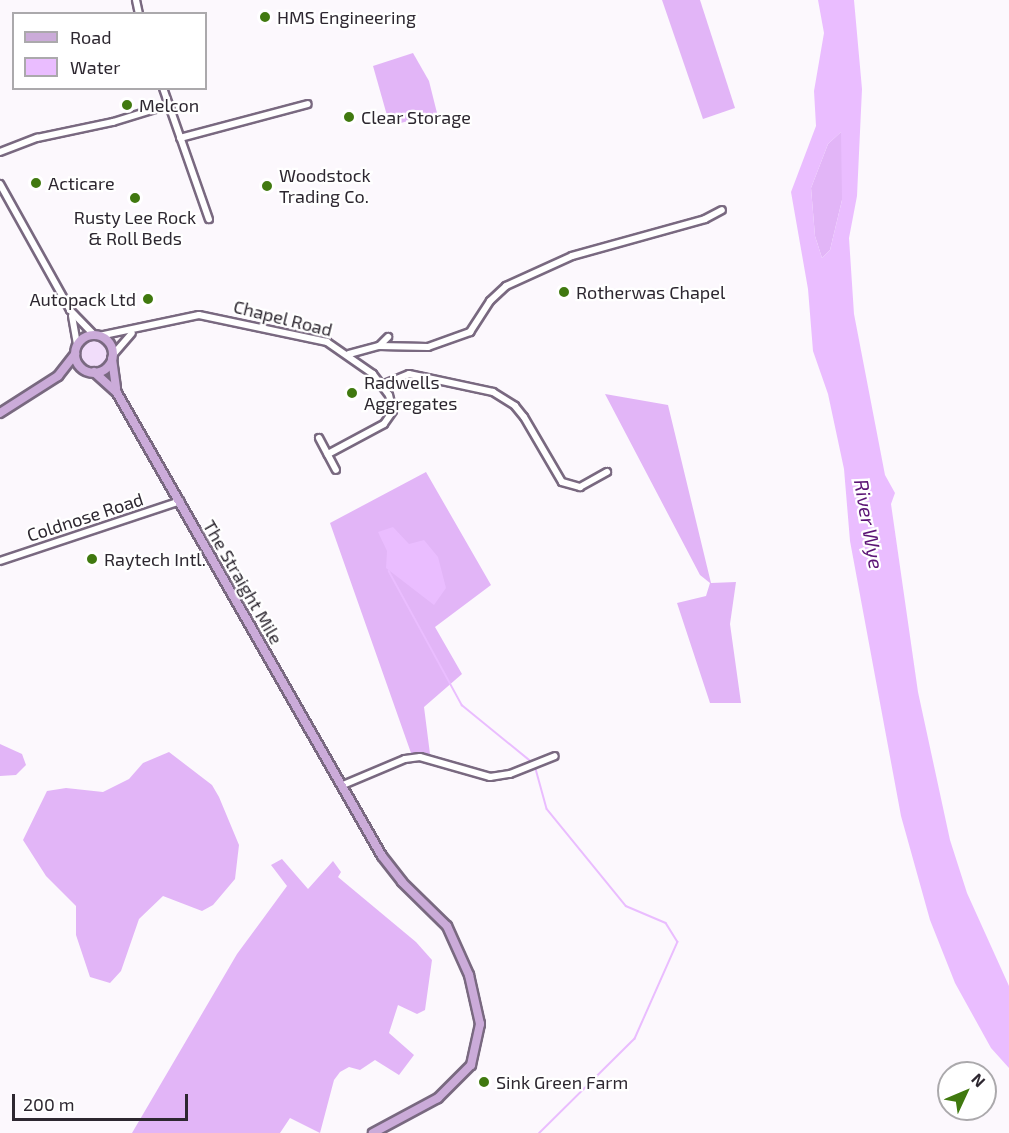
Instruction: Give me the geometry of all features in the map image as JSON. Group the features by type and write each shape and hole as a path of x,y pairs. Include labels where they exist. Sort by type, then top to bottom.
{"main road":[{"path":"0,413 58,376 84,370 94,372 103,370 112,357 110,345 97,335 76,350 58,376"},
{"path":"76,350 84,370"},
{"name":"The Straight Mile","path":"112,357 117,393"},
{"name":"The Straight Mile","path":"94,372 117,393 387,864 453,935 474,991 480,1024 471,1065 451,1088 373,1133"}],"street":[{"path":"164,90 209,219"},
{"path":"180,138 308,104"},
{"path":"0,152 37,138 113,122 168,105"},
{"path":"0,184 70,309 97,335"},
{"path":"349,354 378,346 428,347 470,332 490,301 506,286 572,256 705,219 722,210"},
{"path":"70,309 76,350"},
{"name":"Chapel Road","path":"97,335 135,331 169,319 199,315 309,336 349,354 382,385"},
{"name":"Chapel Road","path":"112,357 135,331"},
{"path":"378,346 388,337"},
{"path":"328,454 392,417 393,405 382,385 409,374 493,392 515,406 562,482 580,487 607,472"},
{"path":"319,438 336,470"},
{"name":"Coldnose Road","path":"0,561 180,501"},
{"path":"343,785 405,759 420,757 490,777 510,774 555,756"}],"shaded area":[{"path":"662,0 700,0 735,108 703,119"},
{"path":"413,53 429,81 437,113 390,126 373,66"},
{"path":"842,131 842,200 830,250 822,258 815,236 811,188 828,144"},
{"path":"94,340 104,344 108,354 104,364 94,368 84,364 80,354 84,344"},
{"path":"605,394 668,405 711,583 736,582 730,624 741,703 710,703 677,603 706,596 710,583 700,575"},
{"path":"426,472 491,585 435,627 462,674 424,707 430,754 411,753 330,523"},
{"path":"0,744 22,754 26,765 16,775 0,776"},
{"path":"169,752 212,785 219,797 239,845 235,879 213,905 202,911 163,896 139,919 121,971 110,983 90,977 76,935 76,906 46,876 23,840 47,791 66,788 103,792 129,779 143,763"},
{"path":"282,859 308,889 333,861 341,872 338,877 416,942 432,960 425,1010 417,1014 398,1005 389,1033 414,1055 399,1075 375,1060 360,1070 349,1067 340,1072 334,1080 320,1133 290,1118 280,1133 132,1133 237,954 287,886 271,865"}],"water":[{"name":"River Wye","path":"818,0 854,0 862,89 857,196 849,238 854,314 885,475 895,493 891,504 918,692 950,840 967,893 1009,986 1009,1068 991,1048 955,983 930,920 901,816 850,541 844,469 828,394 813,351 808,289 791,192 816,126 814,91 824,33","holes":["841,132 842,200 830,250 822,258 815,236 811,188 828,144"]},
{"path":"393,527 409,544 424,540 438,557 446,588 434,605 386,568 387,551 378,532"}],"waterway":[{"path":"389,571 462,705 532,762"},
{"path":"536,769 547,809 626,906 666,923 678,942 635,1039 540,1133"}],"place":[{"name":"HMS Engineering","path":"265,17"},
{"name":"Melcon","path":"127,105"},
{"name":"Clear Storage","path":"349,117"},
{"name":"Acticare","path":"36,183"},
{"name":"Woodstock Trading Co.","path":"267,186"},
{"name":"Rusty Lee Rock & Roll Beds","path":"135,198"},
{"name":"Rotherwas Chapel","path":"564,292"},
{"name":"Autopack Ltd","path":"148,299"},
{"name":"Radwells Aggregates","path":"352,393"},
{"name":"Raytech Intl.","path":"92,559"},
{"name":"Sink Green Farm","path":"484,1082"}]}
